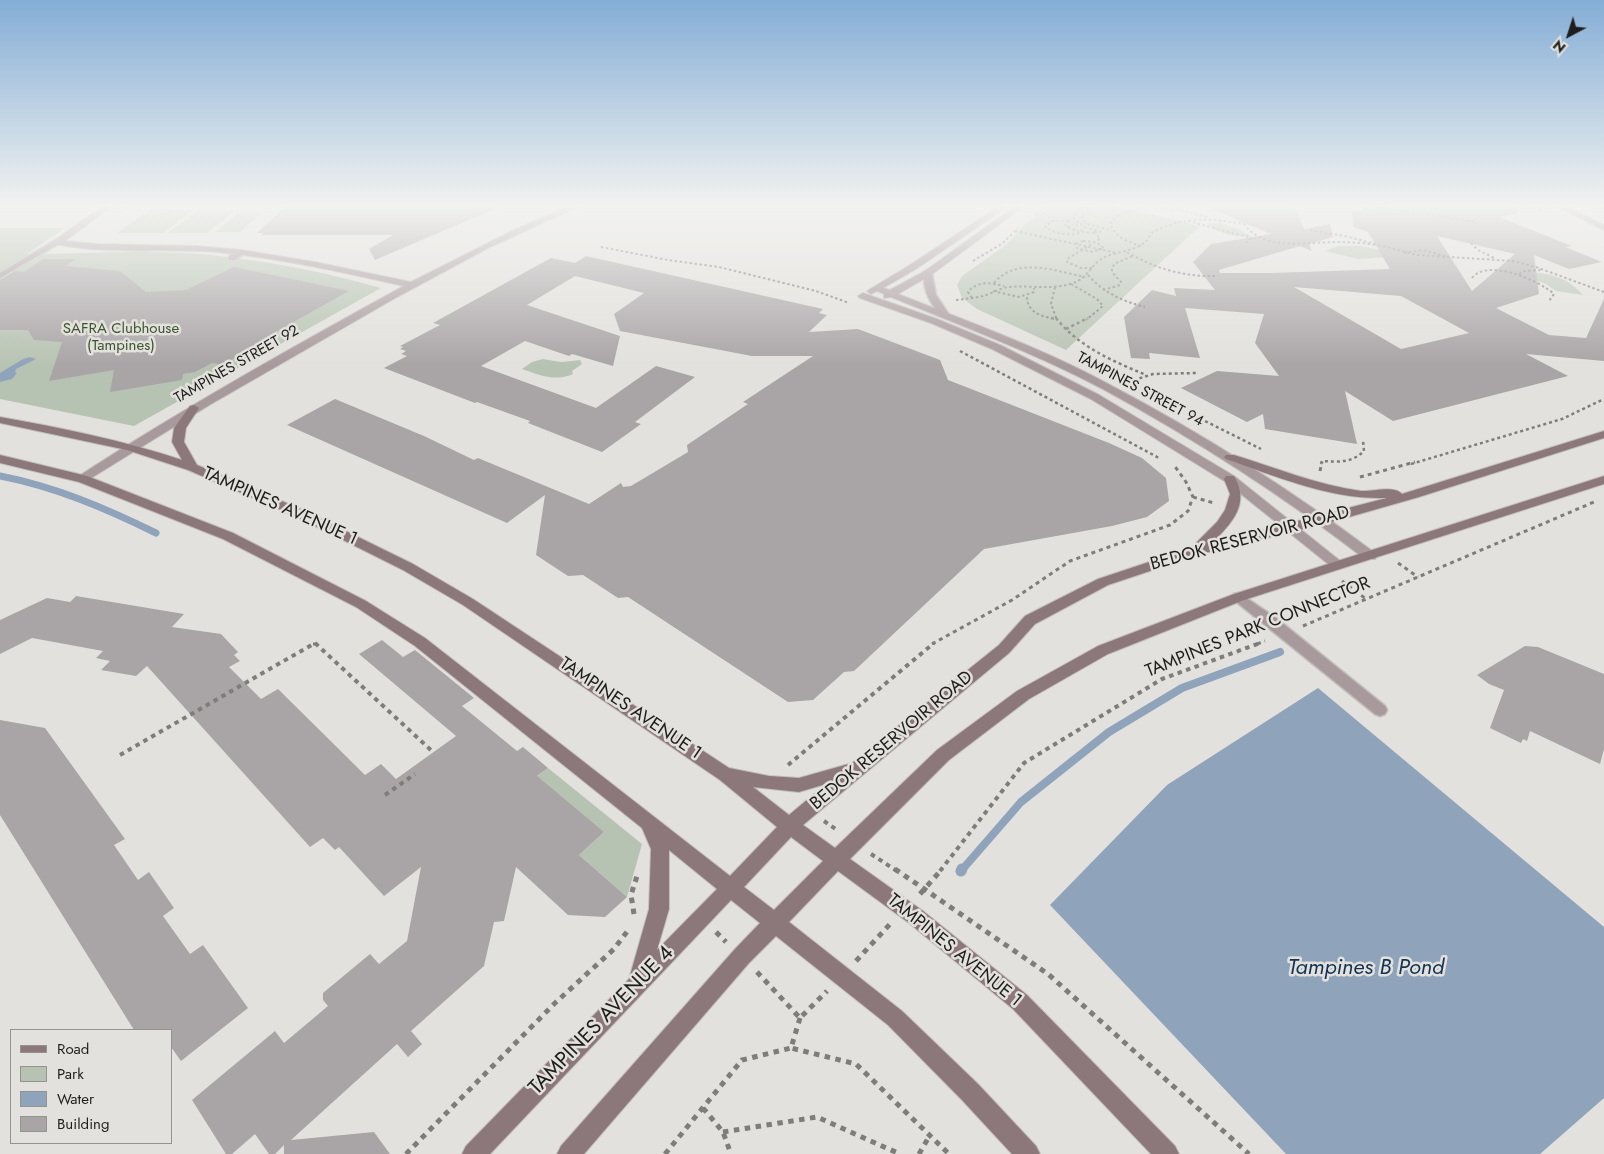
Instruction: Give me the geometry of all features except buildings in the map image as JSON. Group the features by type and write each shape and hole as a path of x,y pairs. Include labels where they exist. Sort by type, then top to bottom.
{"main road":[{"path":"192,468 178,442 180,428 194,408"},
{"name":"TAMPINES AVENUE 1","path":"0,420 131,447 192,468 299,513 408,567 460,597 531,642 726,775 836,860 916,918 1020,1002 1167,1154"},
{"name":"BEDOK RESERVOIR ROAD","path":"730,888 791,826 855,769 1004,649 1030,620 1103,582 1197,550 1323,520 1416,494 1604,434"},
{"path":"1230,457 1329,489 1362,495 1416,494"},
{"path":"0,459 83,479 228,536 306,574 383,617 420,642 895,1018 970,1092 1028,1154"},
{"path":"1197,550 1225,520 1232,508 1236,492 1230,479"},
{"path":"569,1154 735,964 836,860 943,755 1023,695 1103,650 1238,597 1604,480"},
{"path":"726,775 769,783 799,785 855,769"},
{"path":"637,984 659,909 660,849 649,823"},
{"name":"TAMPINES AVENUE 4","path":"474,1154 730,888"}],"street":[{"path":"282,258 411,285"},
{"name":"TAMPINES STREET 92","path":"83,479 194,408 411,285 464,258"},
{"path":"876,288 927,258"},
{"path":"880,302 949,258"},
{"name":"TAMPINES STREET 94","path":"1338,564 1230,479 1095,397 996,348 934,321 863,296 876,288 1000,337 1105,386 1230,457 1323,520 1370,556"}],"lane":[{"path":"0,276 31,258"},
{"path":"928,273 929,291 934,303 944,314"},
{"path":"1238,597 1286,633 1380,710"}],"path":[{"path":"657,258 719,266 816,291 850,303"},
{"path":"971,263 979,258"},
{"path":"1069,258 1067,262 1081,268 1092,268"},
{"path":"972,298 968,292 971,288 986,283 1007,287 1034,288 1071,284 1088,275 1095,263 1106,258"},
{"path":"1103,290 1120,285 1121,282 1112,272 1112,267 1116,262 1128,258"},
{"path":"1137,258 1166,270 1186,274 1215,276"},
{"path":"1442,258 1497,259 1548,270 1604,292"},
{"path":"994,283 996,279 1008,271 1030,267 1048,268 1085,277"},
{"path":"1518,275 1534,270 1548,270"},
{"path":"1472,278 1475,274 1489,271 1518,275 1541,283 1549,288 1554,294 1549,301"},
{"path":"1088,275 1103,290 1123,301 1145,307"},
{"path":"1066,329 1101,311 1103,306 1097,300 1071,284"},
{"path":"956,300 984,296 1007,287"},
{"path":"1055,287 1051,308 1056,319 1066,329 1094,351 1144,374"},
{"path":"993,291 1012,296 1028,296 1034,292 1034,288"},
{"path":"1028,296 1026,302 1029,309 1038,315 1056,319"},
{"path":"781,768 790,764 798,755 936,640 1012,600 1070,561 1170,525 1188,511 1193,497 1186,482 1174,466 952,347"},
{"path":"1128,382 1144,374 1196,373"},
{"path":"1355,477 1369,476 1562,419 1604,400"},
{"path":"1320,474 1322,462 1345,462 1357,459 1364,451 1363,440"},
{"name":"TAMPINES PARK CONNECTOR","path":"1249,1154 1048,974 925,889 1024,763 1162,679 1286,633 1595,502"},
{"path":"120,755 316,643 336,664 433,752"},
{"path":"385,795 415,774"},
{"path":"406,1154 554,1004 614,949 629,930 634,914 631,895 638,870"},
{"path":"791,1048 800,1018"},
{"path":"665,1154 742,1060 791,1048 856,1064 949,1154"},
{"path":"703,1108 723,1132 732,1154"},
{"path":"723,1132 817,1117 900,1154"},
{"path":"919,1154 930,1135"}],"green space":[{"name":"SAFRA Clubhouse (Tampines)","path":"0,258 235,258 296,268 381,288 134,426 0,399"},
{"path":"988,258 1166,258 1066,350 977,309 962,298 957,285 962,276"},
{"path":"1527,272 1543,273 1558,277 1571,284 1583,295 1556,291 1546,284 1522,275"},
{"path":"543,359 561,362 580,360 582,364 572,371 573,374 553,378 522,369 532,362"},
{"path":"548,768 642,844 627,897 579,855 604,832 531,781"}],"water":[{"path":"30,357 36,359 16,369 15,372 17,373 12,379 0,382 0,373 23,359"},
{"name":"Tampines B Pond","path":"1318,688 1604,927 1604,1098 1540,1154 1286,1154 1050,905 1167,785"}],"waterway":[{"path":"0,476 61,492 156,533"},
{"path":"962,869 961,871 1021,802 1109,732 1182,688 1280,652"}]}
